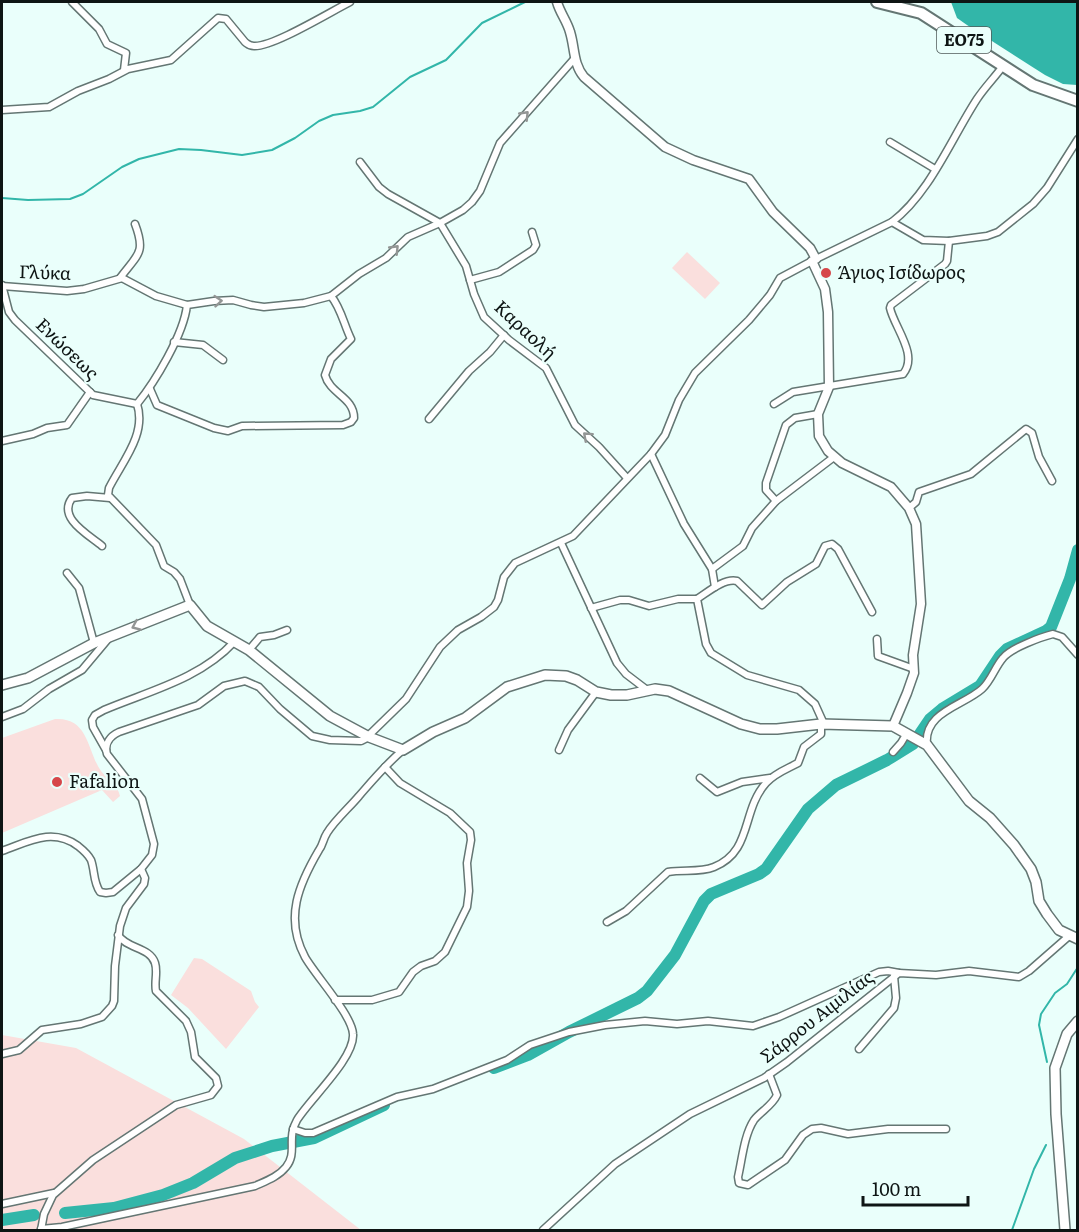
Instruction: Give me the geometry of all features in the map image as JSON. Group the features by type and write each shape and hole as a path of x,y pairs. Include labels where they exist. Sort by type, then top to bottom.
{"main road":[{"name":"ΕΟ75","path":"877,2 921,13 1033,85 1077,101"},
{"name":"ΕΟ75","path":"904,2 932,13 1047,90"},
{"path":"2,685 28,678 94,643 190,605 207,626 249,651 330,716 369,736 404,750 433,732 465,718 500,690 524,680 545,675 566,676 596,692 617,695 660,689 741,724 760,729 823,724 893,726 917,738 969,801 990,818 1027,862 1036,882 1039,901 1059,930 1073,938"},
{"path":"1065,1230 1056,1114 1055,1068 1067,1034 1077,1021"}],"street":[{"path":"72,2 99,29 107,44 126,53 124,70"},
{"path":"2,110 49,107 78,91 110,79 124,70 171,60 218,18 226,19 249,45 257,46 275,40 350,2"},
{"path":"557,2 571,33 577,67 584,77 665,147 693,160 749,179 773,212 810,248 826,294 829,387 818,414 819,436 834,457 853,470 887,483 909,508 917,528 921,604 913,655 914,669 908,693 893,726"},
{"path":"135,224 141,240 141,248 120,278 156,296 187,305 233,300 264,307 304,303 332,296 359,274 386,258 408,237 463,210 476,198 500,143 575,58"},
{"path":"106,750 110,738 119,732 198,705 224,686 245,681 259,687 280,709 312,736 330,740 361,741 369,736 406,699 440,647 458,630 494,607 504,577 515,563 573,536 651,454 665,435 679,400 695,373 749,320 770,295 780,278 892,222 909,208 979,96 1004,66"},
{"path":"892,222 923,240 949,241 987,236 998,232 1033,204 1047,188 1077,139"},
{"path":"890,142 935,169"},
{"path":"360,162 378,187 440,223"},
{"name":"Καραολή","path":"440,223 466,266 482,313 504,335 546,368 575,425 627,478"},
{"path":"470,280 499,272 533,250 536,244 532,232"},
{"path":"774,404 793,392 903,374 907,368 907,350 890,308 891,305 945,264 949,241"},
{"name":"Γλύκα","path":"2,286 67,291 84,289 120,278"},
{"name":"Ενώσεως","path":"2,286 9,312 90,392 96,396 137,404"},
{"path":"150,388 157,405 214,428 228,431 242,426 347,424 354,418 353,408 330,386 324,375 331,358 351,339 332,296"},
{"path":"110,498 109,488 134,442 139,427 140,416 137,404 150,388 174,342 187,305"},
{"path":"429,419 469,371 490,352 504,335"},
{"path":"174,342 203,345 223,360"},
{"path":"2,441 33,434 46,428 67,425 90,392"},
{"path":"776,501 766,490 766,483 785,428 795,418 818,414"},
{"path":"909,508 916,502 919,492 971,474 1026,429 1032,433 1039,457 1052,481"},
{"path":"651,454 684,524 712,569 715,587"},
{"path":"712,569 746,543 752,528 776,501 834,457"},
{"path":"102,546 70,517 68,506 72,498 110,498 152,540 164,566 180,579 190,605"},
{"path":"561,543 622,669 647,690"},
{"path":"591,608 620,600 629,600 649,606 674,599 697,599 730,580 737,581 762,605 787,582 813,567 826,545 832,544 838,549 872,612"},
{"path":"67,573 79,588 94,643"},
{"path":"697,599 706,644 711,653 747,675 799,690 815,704 823,724 821,734 804,747 798,763 771,778 742,782 717,792 700,778"},
{"path":"249,651 260,637 287,630"},
{"path":"893,752 901,743 917,738 926,732 929,726 944,713 983,688 1008,653 1053,634 1062,637 1077,655"},
{"path":"2,717 23,709 82,670 108,638"},
{"path":"877,639 878,656 914,669"},
{"path":"2,851 48,836 67,840 78,846 89,857 97,886 103,893 113,892 141,869 152,855 154,844 144,801 106,750 93,727 92,720 104,710 198,672 234,642"},
{"path":"559,750 568,730 596,692"},
{"path":"118,935 124,943 153,958 156,966 156,991 186,1021 191,1032 195,1057 216,1078 218,1086 211,1095 176,1105 109,1148 52,1196 42,1221 41,1230 255,1186 281,1173 289,1164 292,1152 292,1132 306,1108 340,1065 352,1045 352,1029 300,946 295,919 299,892 305,874 327,832 385,767 404,750"},
{"path":"335,1000 372,1000 399,992 413,972 435,961 445,952 467,907 469,891 467,863 471,840 468,829 442,807 400,783 385,767"},
{"path":"607,922 626,910 668,872 713,868 732,856 739,848 749,813 758,795 771,778"},
{"path":"2,1054 19,1050 42,1030 81,1024 105,1014 114,1001 118,935 126,908 145,881 141,869"},
{"name":"Σάρρου Αιμιλίας","path":"543,1230 615,1164 690,1114 769,1074 818,1038 896,974 936,975 969,971 1019,977 1073,938"},
{"path":"292,1132 313,1133 397,1096 433,1089 507,1060 530,1046 569,1032 645,1021 677,1024 708,1021 753,1026 779,1017 879,972 888,971 896,974 894,1008 859,1049"},
{"path":"769,1074 777,1095 775,1101 755,1118 748,1132 738,1177 739,1184 744,1186 785,1160 803,1135 812,1129 821,1128 848,1134 888,1129 946,1129"},
{"path":"2,1204 52,1196"}],"shaded area":[{"path":"687,252 720,283 705,299 672,268"},
{"name":"Fafalion","path":"55,719 75,723 81,729 96,763 115,785 120,796 113,802 102,790 2,833 2,738"},
{"path":"194,958 202,959 251,991 259,1007 226,1049 188,1008 171,995"},
{"path":"2,1035 76,1048 244,1139 361,1230 2,1230"}],"water":[{"path":"951,2 1077,2 1077,85 1063,84 1045,75 967,25 957,18"}],"waterway":[{"path":"2,198 70,199 83,194 122,167 139,159 179,149 242,155 272,150 333,115 373,107 410,77 446,60 482,23 525,2"},
{"path":"494,1068 528,1055 638,998 647,991 675,955 704,901 711,894 766,869 808,809 836,785 887,760 913,744 930,719 980,686 1007,649 1051,627 1070,579 1078,550"},
{"path":"1047,1062 1039,1025 1041,1014 1055,993 1067,984 1078,967"},
{"path":"65,1213 114,1208 163,1195 193,1183 235,1158 272,1146 314,1138 384,1105"},
{"path":"1012,1230 1034,1169 1046,1145"},
{"path":"2,1220 34,1215"}],"place":[{"name":"Άγιος Ισίδωρος","path":"826,273"},
{"name":"Fafalion","path":"57,782"}]}
